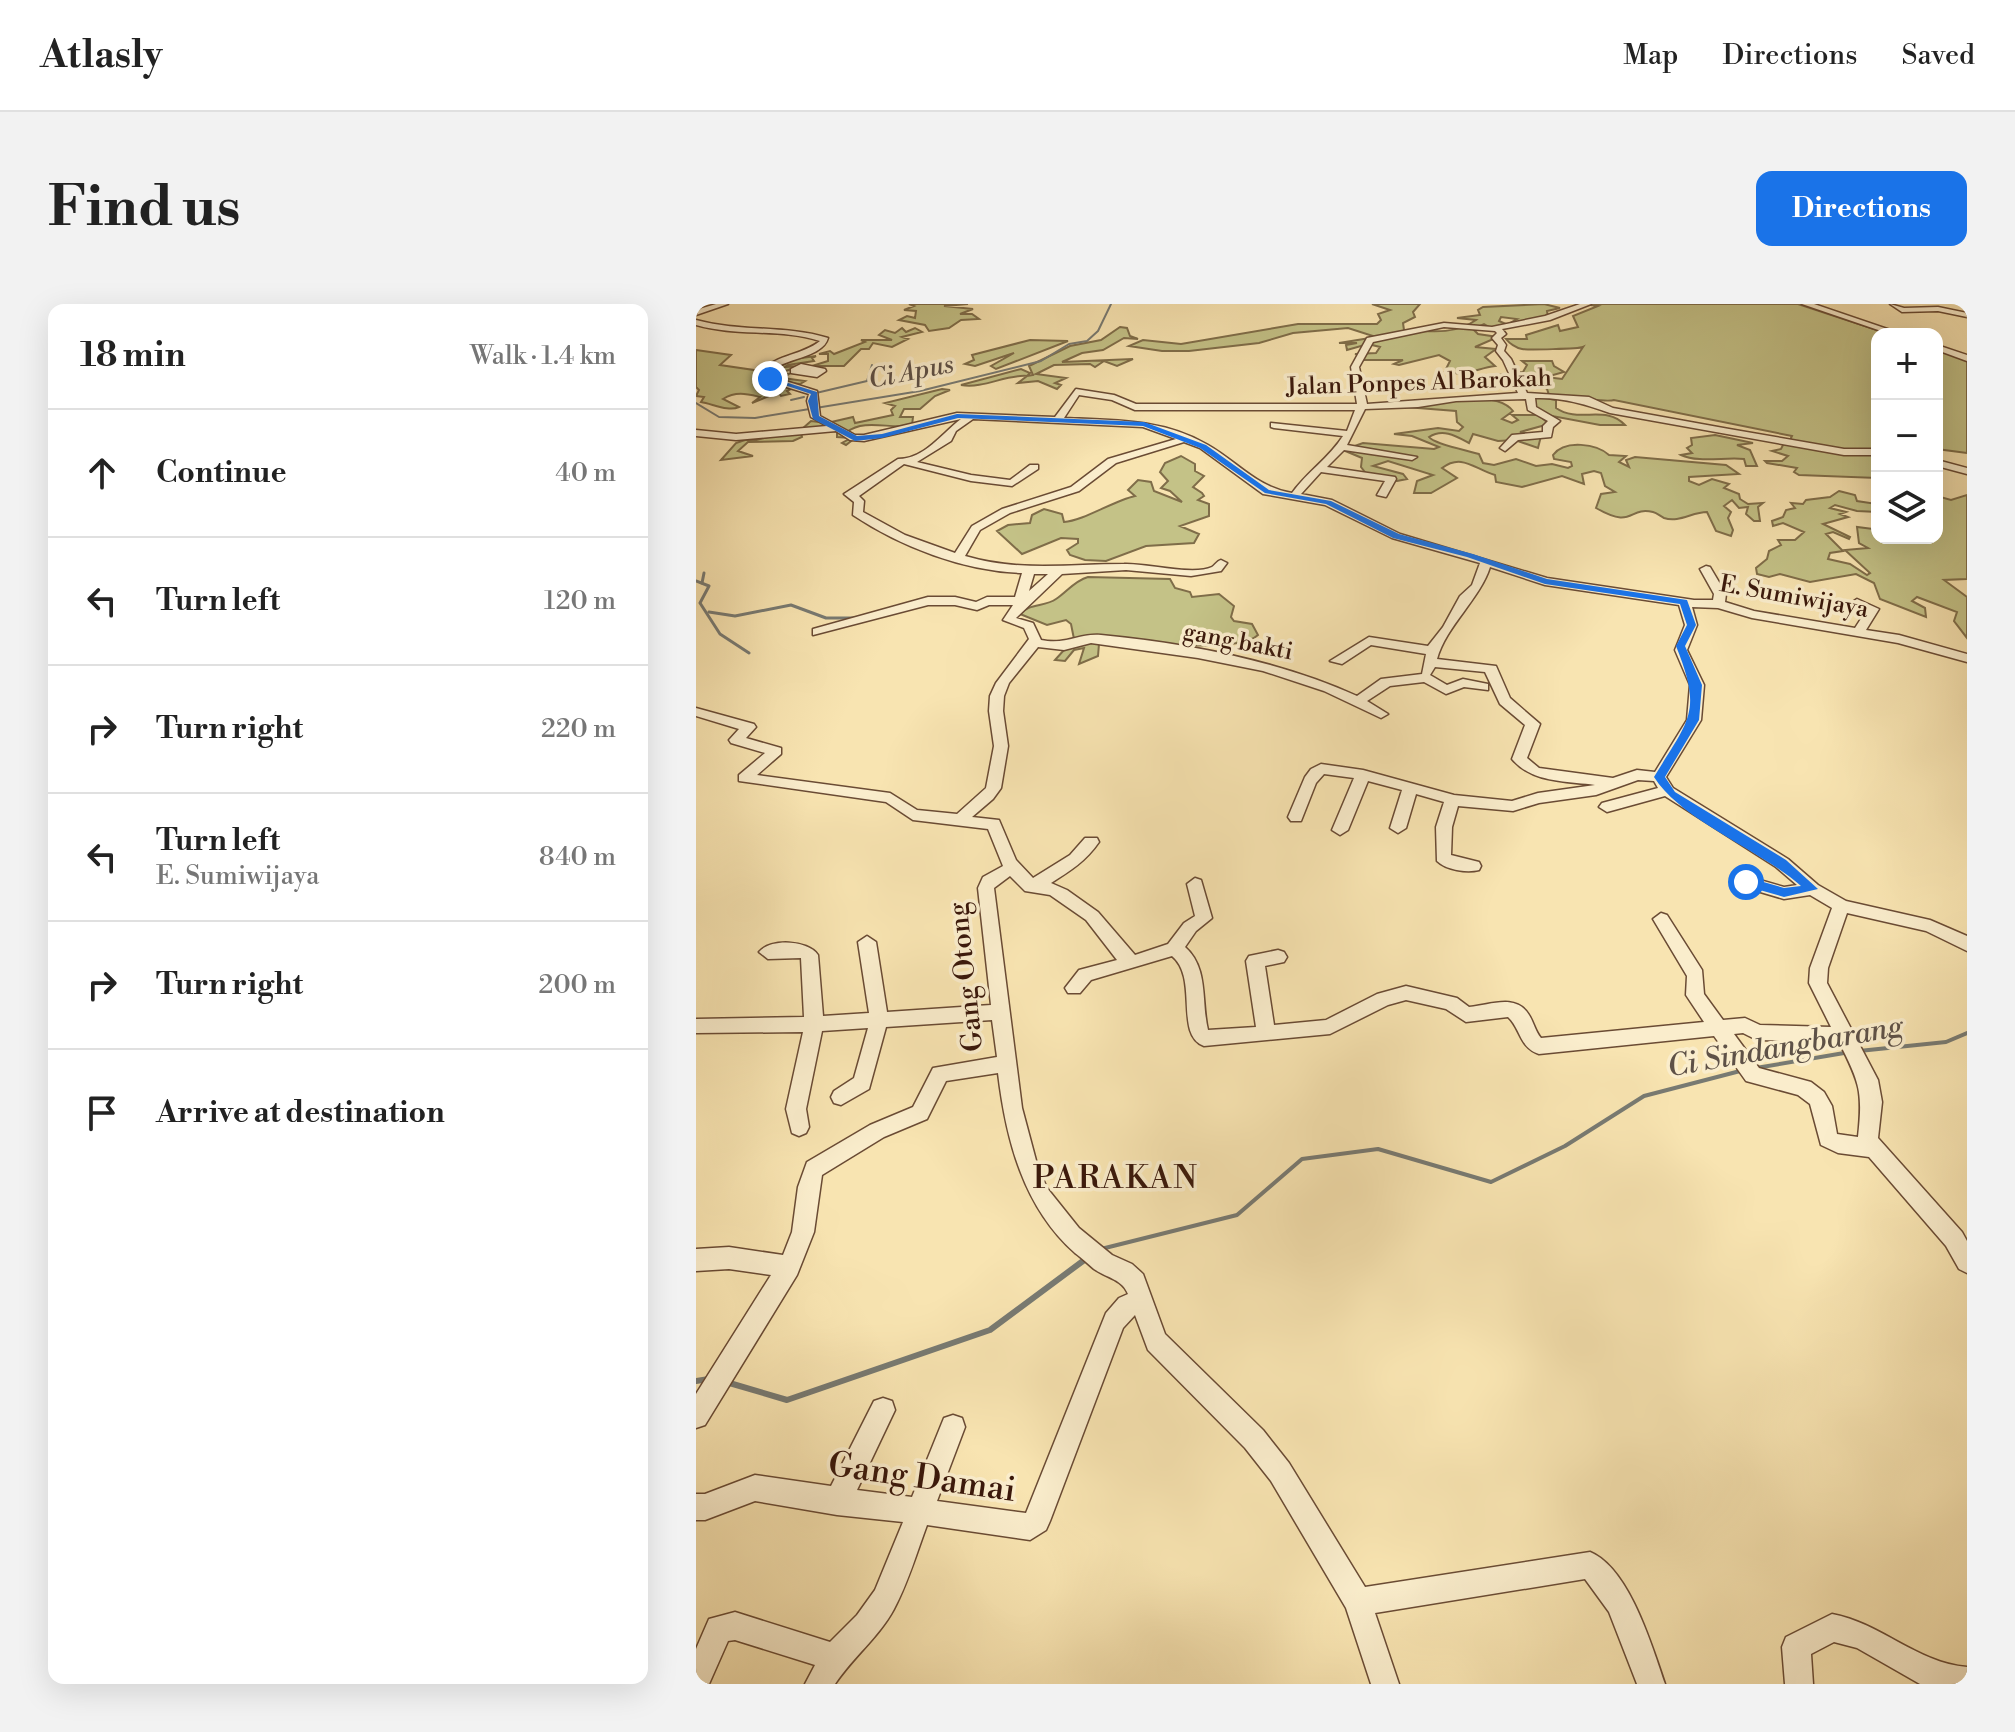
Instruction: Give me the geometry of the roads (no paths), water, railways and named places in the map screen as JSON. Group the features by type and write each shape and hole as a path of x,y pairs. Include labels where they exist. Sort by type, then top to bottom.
{"street":[{"path":"696,313 724,304"},
{"path":"1295,496 1341,447 1349,434 1362,400 1355,367 1370,340 1444,325 1497,328 1547,318 1587,304"},
{"path":"1806,304 1880,328"},
{"path":"1894,304 1902,310 1938,309 1967,315"},
{"path":"696,322 729,332 780,329 824,338 822,346 780,357 763,373 770,379 814,393 812,401 816,417 838,428"},
{"path":"1497,328 1502,334 1496,338 1502,345 1500,351 1531,408 1555,421 1548,426 1548,435 1515,437 1505,448"},
{"path":"1943,349 1967,358"},
{"path":"1057,422 1076,392 1095,396 1085,408 1066,410"},
{"name":"Jalan Ponpes Al Barokah","path":"1095,396 1114,398 1130,406 1191,408 1360,407 1418,404 1456,398 1527,396 1580,398 1610,410 1679,423 1844,452 1871,452"},
{"path":"1144,424 1148,406"},
{"path":"1163,434 1191,408"},
{"name":"E. Sumiwijaya","path":"696,433 736,437 838,428 855,439 873,438 943,417 1144,424 1212,452 1258,488 1328,502 1396,536 1545,581 1684,602 1719,604 1752,614 1859,631 1967,658"},
{"path":"911,461 948,439 952,430 970,417"},
{"path":"1675,436 1679,423"},
{"path":"1274,425 1349,434"},
{"path":"905,428 904,434 915,440 919,448 927,450"},
{"path":"960,555 976,528 1024,504 1075,489 1112,461 1182,441"},
{"path":"1341,447 1412,457"},
{"path":"1012,483 971,478 902,461 851,495 861,505 857,513 870,523 908,538 928,551 960,555 981,564 1180,571 1213,570 1221,563"},
{"path":"1943,464 1966,469"},
{"path":"1024,504 998,494 1034,467"},
{"path":"1318,469 1391,479 1382,495"},
{"path":"1355,489 1362,475"},
{"path":"1358,529 1368,533 1377,526"},
{"path":"1426,678 1430,656 1464,599 1478,586 1486,561"},
{"path":"962,820 965,813 989,794 994,786 1001,742 994,715 996,700 1002,684 1034,642 1035,634 1029,626 1010,621 1030,568"},
{"path":"817,632 928,601 955,601 977,606 987,601 1018,604 1061,568"},
{"path":"1706,569 1720,594 1719,604"},
{"path":"1607,807 1663,784 1694,720 1697,685 1681,646 1691,625 1684,602"},
{"path":"1857,603 1873,609 1859,631"},
{"name":"gang bakti","path":"1034,642 1060,647 1073,646 1088,638 1100,639 1213,657 1321,683 1381,714"},
{"path":"1337,661 1369,641 1491,669 1496,689 1508,708 1533,724 1519,759 1535,772 1614,783"},
{"path":"1358,701 1386,682 1426,678 1446,690 1463,683 1483,687"},
{"path":"696,712 749,727 736,740 776,751 744,778 890,798 913,815 962,820 965,824 988,823 996,829 1012,868 1031,887 1057,891 1090,914 1106,928 1125,959 1133,962"},
{"path":"1296,817 1312,776 1318,769 1330,767 1438,793 1452,800 1513,806 1538,798 1596,790 1637,775 1663,784 1841,906 1930,926 1967,944"},
{"path":"1340,830 1363,775"},
{"path":"1398,828 1410,788"},
{"path":"1452,800 1444,827 1443,857 1448,862 1473,866"},
{"path":"1031,887 1076,859 1091,842"},
{"name":"Gang Otong","path":"696,1416 789,1267 803,1232 808,1187 814,1169 877,1131 920,1113 940,1074 1005,1064 1002,1012 986,888 989,881 1012,868"},
{"path":"1746,882 1784,893 1812,889"},
{"path":"1074,988 1085,975 1174,949 1190,927 1204,918 1195,884"},
{"path":"1841,906 1818,983 1871,1093 1866,1132 1873,1148 1949,1232 1967,1262"},
{"path":"1661,919 1672,943 1696,975 1695,995 1747,1066 1810,1093 1822,1106 1828,1139 1838,1144 1873,1148"},
{"path":"841,1097 862,1083 879,1020 867,942"},
{"path":"1174,949 1183,954 1196,984 1198,1031 1204,1038 1330,1027 1383,999 1406,993 1451,1003 1466,1015 1502,1009 1514,1011 1521,1017 1530,1040 1539,1046 1745,1025 1757,1032 1851,1046"},
{"path":"768,952 801,950 809,955 814,1024 796,1109 799,1127"},
{"path":"1266,1034 1255,961 1278,957"},
{"path":"696,1026 814,1024 1002,1012"},
{"path":"1005,1064 1012,1108 1028,1168 1040,1195 1071,1235 1104,1263 1124,1272 1135,1282 1156,1342 1254,1439 1280,1472 1358,1602 1385,1684"},
{"path":"696,1260 729,1258 789,1267"},
{"name":"Gang Damai","path":"696,1507 705,1507 755,1488 1004,1527 1030,1527 1037,1521 1114,1321 1127,1306 1140,1302"},
{"path":"837,1502 883,1410"},
{"path":"819,1684 835,1658 877,1614 953,1427"},
{"path":"1358,1602 1590,1565 1600,1575 1636,1639 1651,1684"},
{"path":"696,1682 719,1629 735,1626 835,1658"},
{"path":"1799,1684 1796,1647 1832,1628 1853,1633 1936,1678 1967,1681"}],"waterway":[{"name":"Ci Apus","path":"696,403 719,417 755,418 920,391 1041,361 1069,344 1087,341 1098,331 1111,304"},
{"path":"816,393 867,381 872,365"},
{"path":"791,400 804,397"},
{"path":"702,583 704,573"},
{"path":"696,581 709,586 700,603 720,634 749,653"},
{"path":"709,612 735,616 791,605 826,618 855,618"},
{"name":"Ci Sindangbarang","path":"1859,1051 1946,1042 1967,1033"},
{"name":"Ci Sindangbarang","path":"1756,1068 1850,1052"},
{"name":"Ci Sindangbarang","path":"1101,1249 1237,1215 1302,1159 1378,1149 1491,1182 1565,1146 1644,1096 1744,1070"},
{"name":"Ci Sindangbarang","path":"726,1382 787,1400 990,1330 1087,1258"},
{"name":"Ci Sindangbarang","path":"696,1381 709,1379"}],"district":[{"name":"PARAKAN","path":"1116,1178"}]}
